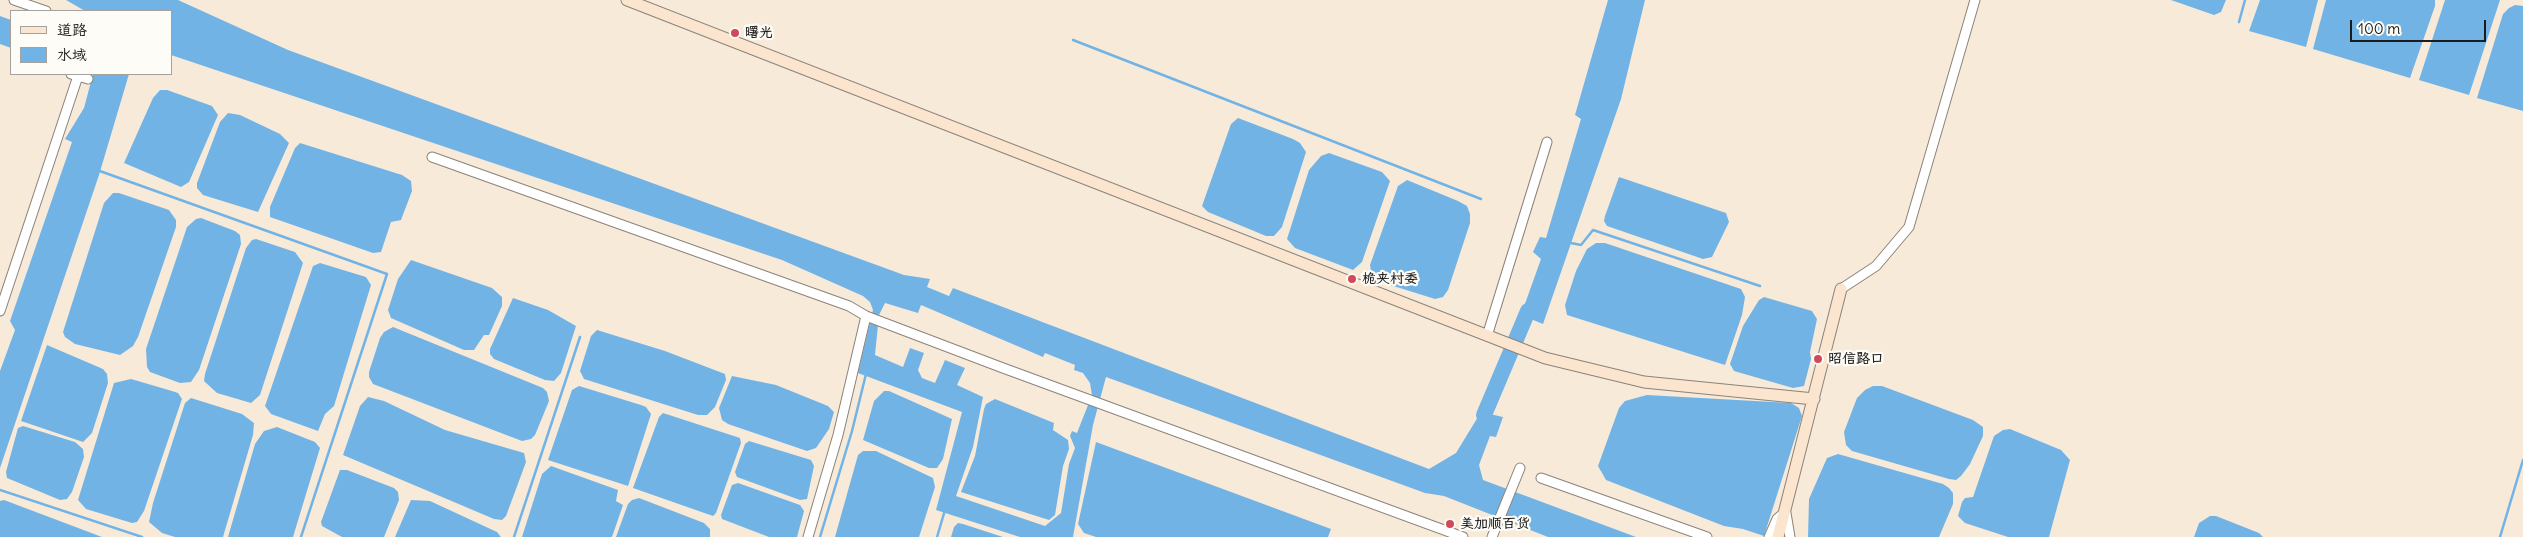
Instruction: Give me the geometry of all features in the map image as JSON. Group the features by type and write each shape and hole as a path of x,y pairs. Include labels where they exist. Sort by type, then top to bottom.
{"street":[{"path":"14,0 43,10"},
{"path":"627,0 1545,358 1644,382 1814,399"},
{"path":"1778,537 1841,289 1876,266 1909,227 1975,0"},
{"path":"0,311 74,75 88,79"},
{"path":"1487,336 1547,142"},
{"path":"432,157 849,306 866,316 1444,534 1463,537"},
{"path":"808,537 838,435 866,316"},
{"path":"1492,537 1520,468"},
{"path":"1541,478 1707,537"},
{"path":"1769,537 1777,519 1784,516"},
{"path":"1784,516 1790,537"}],"water":[{"path":"66,0 178,0 288,50 904,275 930,279 927,287 949,296 953,288 1429,469 1456,453 1481,412 1503,417 1496,437 1490,436 1479,465 1483,480 1636,537 1548,537 1444,496 1425,493 1106,377 1093,425 1073,537 1020,537 936,510 962,412 858,373 873,310 870,302 863,296 782,260 172,55 172,10 83,10","holes":["885,303 918,313 921,305 1043,357 1045,353 1075,365 1074,370 1083,373 1090,383 1092,395 1077,433 1072,431 1070,436 1075,448 1069,464 1061,513 1045,526 956,496 973,447 983,397 957,385 965,368 945,360 935,383 922,378 918,370 924,353 910,348 903,367 875,355 879,315"]},
{"path":"1608,0 1645,0 1621,99 1543,324 1521,315 1541,259 1533,252 1540,237 1546,238 1581,119 1575,115"},
{"path":"2171,0 2226,0 2221,12 2214,15"},
{"path":"2260,0 2318,0 2306,47 2249,31"},
{"path":"2326,0 2435,0 2435,6 2410,78 2313,49"},
{"path":"2445,0 2500,0 2469,95 2419,80"},
{"path":"2515,5 2523,6 2523,111 2477,98 2503,14"},
{"path":"0,16 10,20 10,48 0,44"},
{"path":"93,75 129,75 99,175 0,468 0,371 15,330 10,321 72,142 65,139 84,108"},
{"path":"160,90 167,90 212,106 218,115 189,182 181,187 124,163 153,98"},
{"path":"228,113 240,115 280,134 289,143 258,212 203,195 197,188 197,183 220,122"},
{"path":"1238,118 1293,139 1300,143 1306,152 1282,227 1274,236 1266,236 1208,212 1202,206 1231,124"},
{"path":"300,143 402,175 411,181 412,191 401,220 391,222 381,252 373,253 270,217 270,207 295,148"},
{"path":"1329,153 1382,172 1390,181 1362,262 1353,270 1295,248 1287,239 1309,170 1321,156"},
{"path":"1619,177 1726,213 1729,222 1712,257 1703,259 1607,226 1604,221 1605,216"},
{"path":"1407,180 1458,201 1467,206 1470,214 1470,223 1448,290 1443,297 1435,299 1384,283 1373,277 1371,272 1370,265 1398,186"},
{"path":"113,193 119,193 169,210 176,220 176,227 138,337 133,346 120,355 75,344 65,337 63,332 104,203"},
{"path":"201,218 235,231 240,235 241,244 199,370 191,382 180,383 150,372 147,367 146,349 187,227 196,219"},
{"path":"256,239 295,252 303,263 260,395 251,403 217,393 204,381 246,248 252,240"},
{"path":"1596,243 1605,243 1741,289 1745,297 1742,315 1725,365 1567,315 1565,305 1576,271 1587,249"},
{"path":"411,260 492,288 502,297 502,306 489,335 484,335 474,350 464,350 391,318 388,310 398,279"},
{"path":"320,263 366,277 371,285 334,406 325,414 318,431 271,414 265,406 313,266"},
{"path":"1764,297 1812,311 1817,319 1810,352 1811,359 1804,386 1793,388 1734,371 1730,364 1743,326 1759,300"},
{"path":"513,298 548,310 576,326 561,373 554,381 545,380 494,359 490,354 490,349"},
{"path":"393,327 543,388 547,392 549,401 535,435 531,439 522,441 373,384 369,377 369,372 380,338 384,332"},
{"path":"597,330 665,351 725,374 726,380 715,407 707,415 698,415 584,379 580,371 591,336"},
{"path":"47,345 103,369 107,374 108,383 92,433 83,442 21,421"},
{"path":"732,376 776,385 828,406 834,412 829,429 816,448 807,451 728,424 722,420 719,408"},
{"path":"131,379 178,393 182,399 144,511 137,522 132,523 86,509 78,500 114,383"},
{"path":"579,386 641,405 646,407 651,414 628,486 548,460 572,390"},
{"path":"1873,386 1882,386 1973,420 1983,427 1983,436 1970,464 1961,476 1956,480 1949,479 1852,451 1846,445 1844,432 1857,398 1865,390"},
{"path":"884,391 889,391 952,419 943,459 937,468 929,468 863,440 874,401"},
{"path":"1647,395 1791,403 1799,408 1802,416 1764,536 1743,529 1724,526 1606,480 1598,466 1619,408 1625,401"},
{"path":"368,397 384,401 445,430 524,453 526,462 506,516 502,520 494,519 343,455 360,406"},
{"path":"191,398 242,414 254,423 253,435 223,537 175,537 162,533 149,522 153,503 185,403"},
{"path":"995,399 1054,423 1053,430 1068,440 1069,449 1063,466 1055,515 1049,520 961,492 975,456 984,409 986,404"},
{"path":"663,413 740,438 741,443 716,513 713,516 633,488 659,417"},
{"path":"23,426 75,442 83,449 84,457 72,492 67,499 60,500 7,478 6,472 18,428"},
{"path":"277,427 315,442 320,448 293,537 228,537 255,444 264,431"},
{"path":"2010,429 2061,450 2070,460 2049,537 2008,537 1965,523 1958,516 1965,498 1973,497 1994,436 2003,430"},
{"path":"749,441 811,460 814,466 807,499 800,500 737,477 735,472 745,444"},
{"path":"1096,442 1331,529 1328,537 1096,537 1084,533 1078,524"},
{"path":"863,451 876,451 933,478 935,487 919,537 835,537 858,455"},
{"path":"1838,454 1943,484 1949,488 1953,493 1953,504 1939,537 1808,537 1809,499 1827,458"},
{"path":"551,466 618,490 616,501 623,505 612,537 522,537 542,474"},
{"path":"340,470 347,470 394,488 398,492 399,500 384,537 342,537 322,526 321,522"},
{"path":"738,483 800,505 804,511 797,537 769,537 722,519 721,515 732,485"},
{"path":"639,498 704,523 710,529 710,537 616,537 628,504 632,500"},
{"path":"4,500 102,537 0,537 0,501"},
{"path":"411,500 430,501 497,532 501,537 395,537"},
{"path":"2210,516 2216,516 2259,533 2263,537 2194,537 2199,523"},
{"path":"958,523 1003,537 951,537 954,527"}],"waterway":[{"path":"2239,22 2245,0"},
{"path":"1073,40 1481,199"},
{"path":"97,170 387,274 301,537"},
{"path":"1571,243 1581,245 1593,230 1760,286"},
{"path":"1484,415 1528,311"},
{"path":"514,537 580,337"},
{"path":"820,537 852,431 866,374"},
{"path":"2500,537 2523,460"},
{"path":"0,490 142,537"},
{"path":"937,537 945,510"}],"place":[{"name":"曙光","path":"735,33"},
{"name":"桅夹村委","path":"1352,279"},
{"name":"昭信路口","path":"1818,359"},
{"name":"美加顺百货","path":"1450,524"}]}
